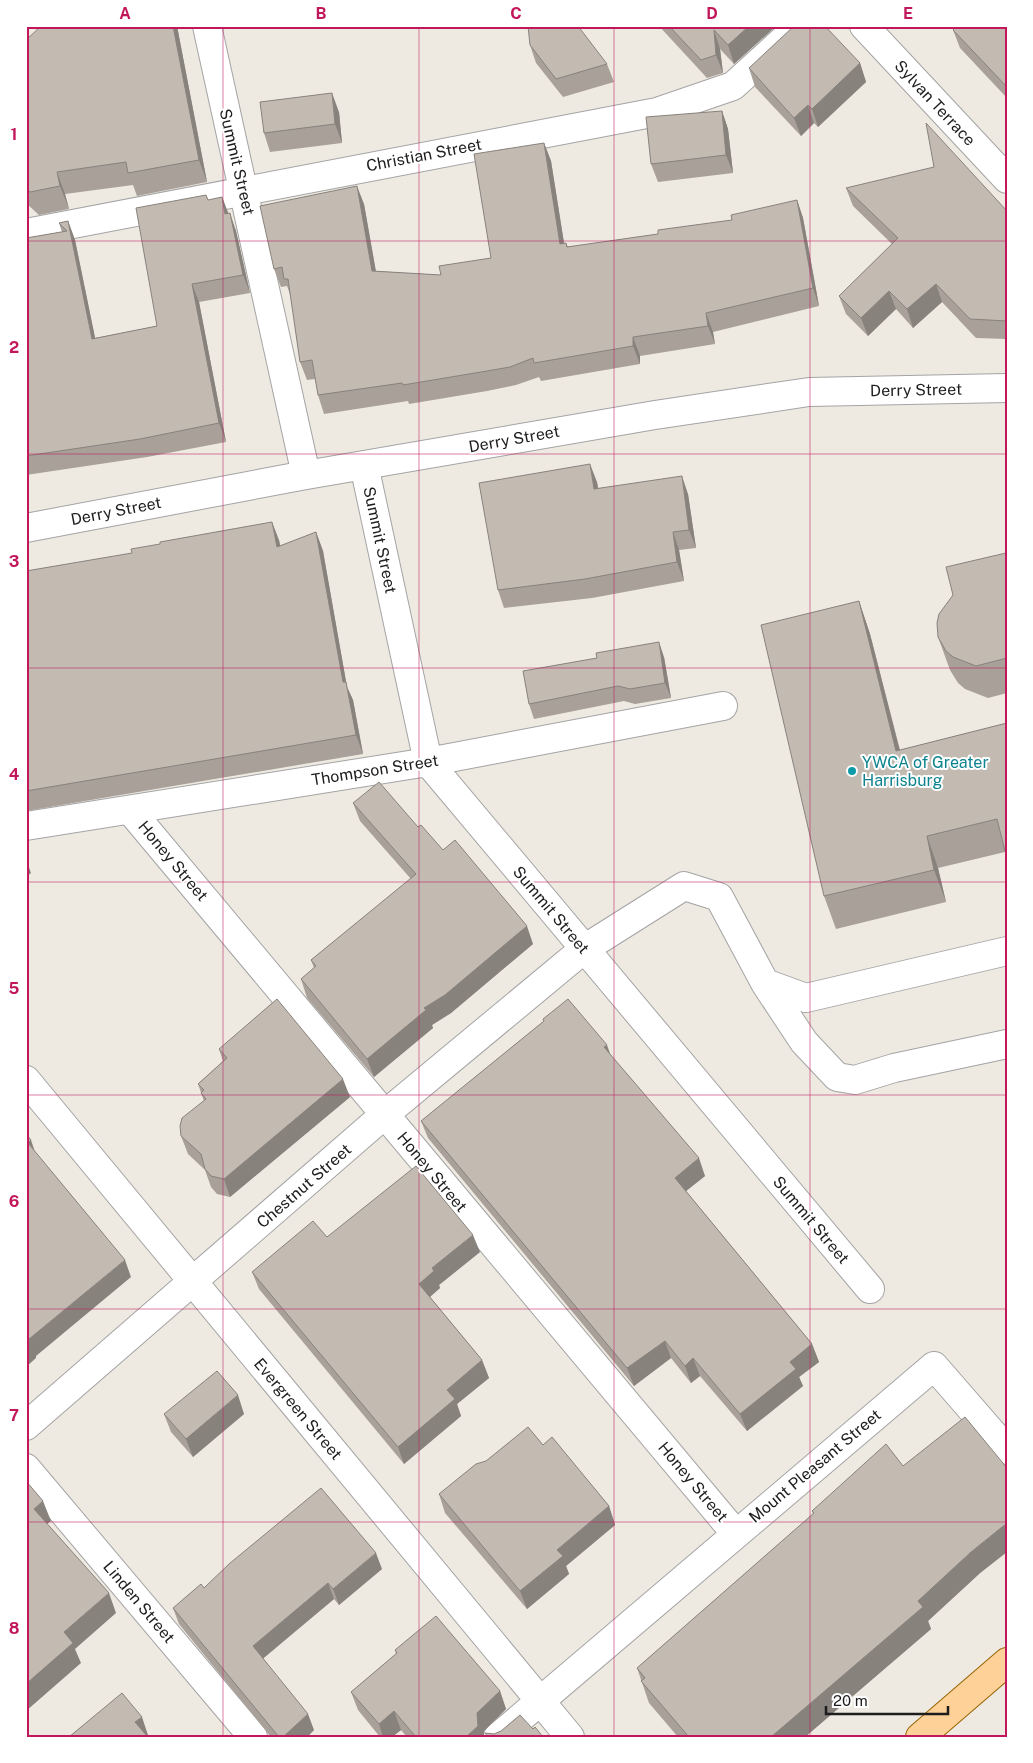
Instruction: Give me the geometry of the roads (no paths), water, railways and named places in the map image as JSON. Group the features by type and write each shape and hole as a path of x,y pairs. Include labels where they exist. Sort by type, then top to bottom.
{"main road":[{"path":"920,1737 1007,1662"}],"street":[{"name":"Summit Street","path":"207,26 306,475"},
{"name":"Christian Street","path":"26,233 657,112 732,86 799,26"},
{"name":"Sylvan Terrace","path":"864,26 1007,179"},
{"name":"Derry Street","path":"26,528 306,475 655,415 809,392 1007,388"},
{"name":"Summit Street","path":"364,465 428,762 870,1290"},
{"name":"Thompson Street","path":"26,826 428,762 723,706"},
{"name":"Honey Street","path":"130,810 736,1534"},
{"name":"Chestnut Street","path":"26,1426 384,1115 584,949 684,886 719,897 764,983 804,1042 838,1077 855,1080 894,1068 1007,1044"},
{"path":"764,983 806,998 1007,951"},
{"name":"Evergreen Street","path":"26,1080 570,1737"},
{"name":"Mount Pleasant Street","path":"498,1737 934,1366 1007,1450"},
{"name":"Linden Street","path":"26,1468 253,1737"}],"place":[{"name":"YWCA of Greater Harrisburg","path":"852,771"}]}
